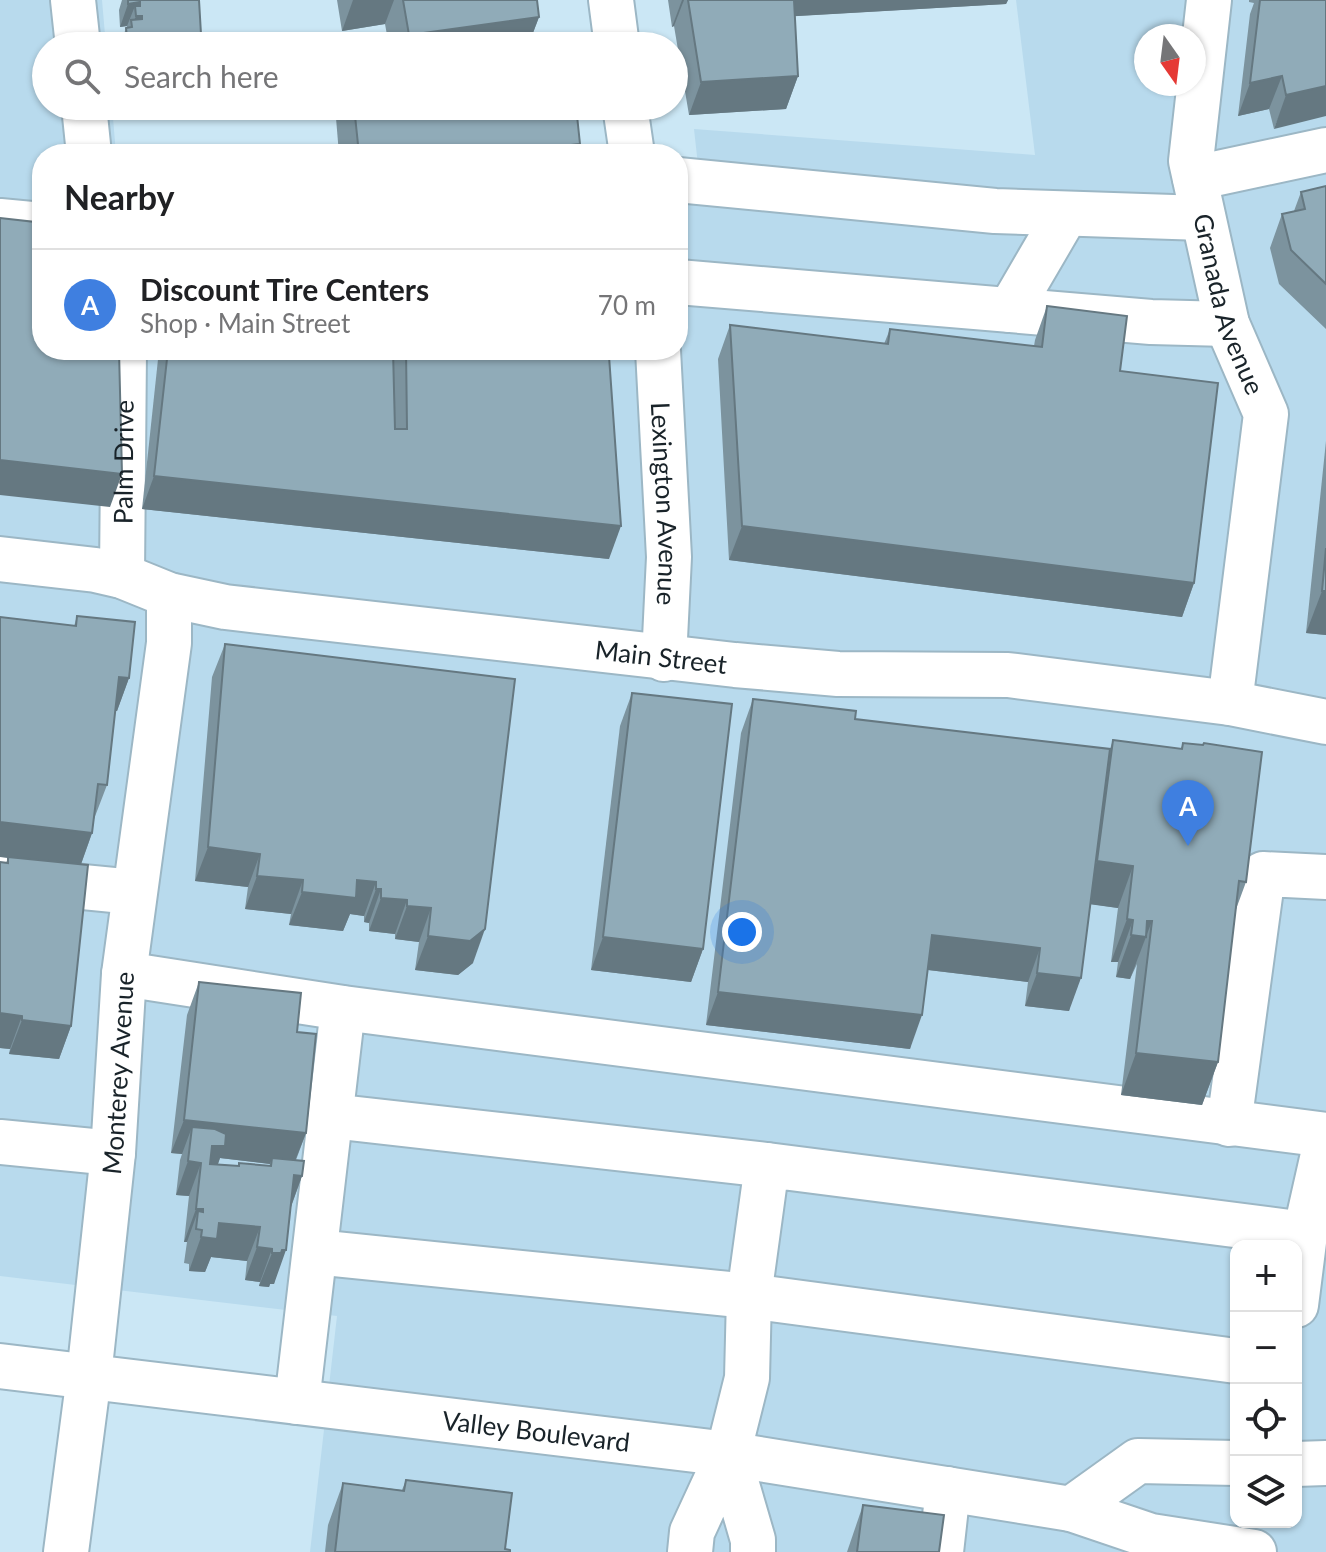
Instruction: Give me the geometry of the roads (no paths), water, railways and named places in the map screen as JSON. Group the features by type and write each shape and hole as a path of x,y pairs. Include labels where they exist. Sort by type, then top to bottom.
{"street":[{"path":"73,0 76,32"},
{"path":"611,0 615,32"},
{"name":"Granada Avenue","path":"1209,0 1191,161 1227,324 1266,414 1230,703"},
{"path":"85,120 88,144"},
{"path":"627,120 631,144"},
{"path":"688,181 995,211 1066,214 1199,198 1326,150"},
{"path":"1010,310 1066,214"},
{"path":"0,221 32,224"},
{"path":"688,283 1151,322 1227,324"},
{"name":"Palm Drive","path":"122,576 124,360"},
{"name":"Lexington Avenue","path":"659,360 669,557 664,659"},
{"name":"Main Street","path":"0,559 96,570 122,576 169,595 225,607 664,659 838,674 1008,675 1230,703 1326,722"},
{"name":"Monterey Avenue","path":"66,1552 113,1153 124,974 169,643 169,595"},
{"path":"1229,1124 1263,874 1326,877"},
{"path":"0,879 134,892"},
{"path":"124,974 343,1008 1326,1138 1302,1259"},
{"path":"297,1402 343,1008"},
{"path":"331,1116 767,1165 1305,1234"},
{"path":"0,1142 113,1153"},
{"path":"690,1552 692,1532 728,1454 747,1378 749,1296 767,1165"},
{"path":"315,1252 749,1296 1230,1360"},
{"path":"1302,1309 1326,1314"},
{"name":"Valley Boulevard","path":"0,1366 728,1454 1071,1509 1151,1536 1254,1552"},
{"path":"728,1454 753,1540 753,1552"},
{"path":"1071,1509 1138,1461 1230,1463"},
{"path":"1302,1464 1326,1463"},
{"path":"941,1552 948,1489"}],"place":[{"name":"Discount Tire Centers","path":"1188,846"}]}
